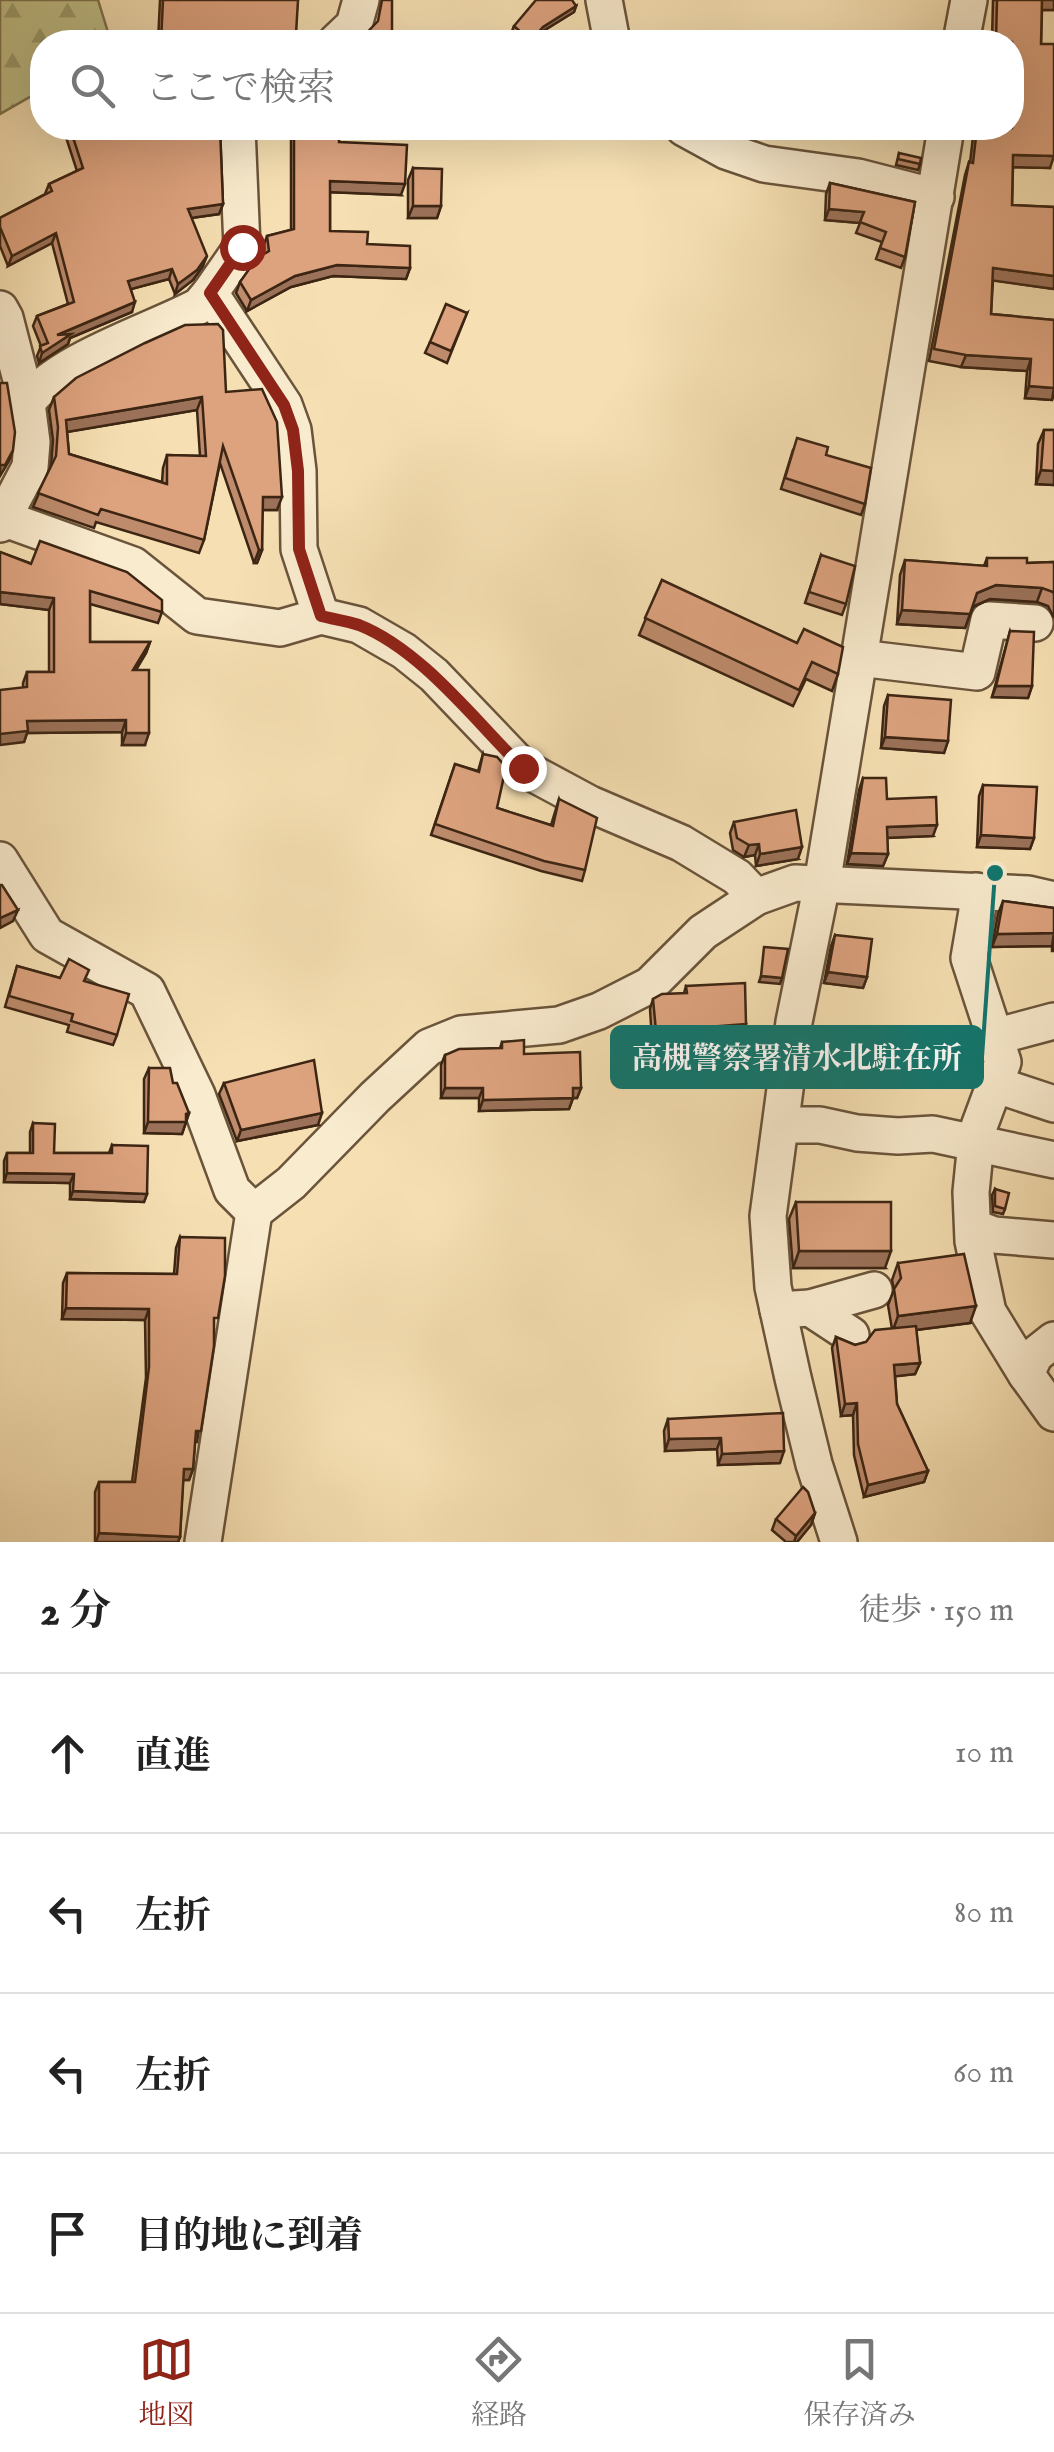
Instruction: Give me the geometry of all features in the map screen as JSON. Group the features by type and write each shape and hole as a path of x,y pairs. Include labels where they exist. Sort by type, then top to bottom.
{"street":[{"path":"349,30 354,25 361,0"},
{"path":"604,0 610,30"},
{"path":"963,30 969,0"},
{"path":"26,403 62,373 199,306 210,293 242,247 238,140"},
{"path":"705,140 726,152 764,164 858,177 936,197"},
{"path":"839,1542 814,1464 794,1309 768,1216 794,1022 822,884 944,140"},
{"path":"210,293 284,405 293,430 299,549 321,616"},
{"path":"0,310 26,403 32,442 30,467 2,522 133,565 197,616 280,628 321,616 359,625 404,650 434,676 523,768 590,804 681,843 736,876 756,897"},
{"path":"859,658 977,672 989,620 1035,623"},
{"path":"0,860 48,935 147,990 198,1095 232,1190 254,1212"},
{"path":"203,1542 254,1212 291,1183 375,1096 429,1047 461,1034 559,1025 598,1011 650,985 703,932 756,897 795,883 1028,894 1054,900"},
{"path":"976,891 977,911 969,958 1003,1062 977,1132 971,1192 973,1240 988,1312 1054,1413"},
{"path":"994,1037 1054,1020"},
{"path":"994,1084 1054,1104"},
{"path":"782,1125 820,1125 898,1136 933,1134 1054,1160"},
{"path":"974,1226 994,1235 1054,1240"},
{"path":"794,1309 874,1290"},
{"path":"794,1309 851,1335"},
{"path":"1026,1374 1035,1355 1054,1340"}],"green space":[{"path":"0,0 98,0 107,30 30,30 30,97 0,114"}],"building":[{"path":"163,0 298,0 296,30 162,30"},
{"path":"382,0 392,0 392,30 369,30 378,21"},
{"path":"536,0 572,0 576,6 540,30 519,30 514,26"},
{"path":"997,0 1042,0 1041,44 1054,44 1054,156 1013,155 1012,205 1054,207 1054,276 993,268 991,314 1054,320 1054,388 1029,386 1031,359 934,349 976,140 1024,140 1024,30 996,30"},
{"path":"74,140 220,140 223,204 188,209 207,256 197,270 178,284 172,269 128,281 135,302 57,335 71,334 42,353 40,346 48,343 37,316 74,302 56,233 12,256 0,218 52,191 49,184 83,168"},
{"path":"294,140 407,145 405,184 330,181 330,231 368,232 367,244 410,246 410,268 337,265 295,276 251,300 240,282 257,258 269,251 267,236 294,229"},
{"path":"899,153 921,158 920,164 898,159"},
{"path":"413,168 442,169 441,206 413,206"},
{"path":"830,183 915,202 905,257 880,248 886,232 860,222 864,212 829,209"},
{"path":"446,304 467,313 451,351 430,342"},
{"path":"218,324 223,330 226,392 262,389 277,422 282,497 263,497 262,550 223,446 204,540 101,509 98,515 38,493 56,456 54,397 76,378 185,325","holes":["202,397 206,456 167,455 167,484 69,454 66,420"]},
{"path":"0,383 7,383 15,432 13,450 5,465 0,465"},
{"path":"1044,430 1054,430 1054,471 1041,470"},
{"path":"797,438 828,447 826,455 871,468 865,504 785,478"},
{"path":"40,541 127,572 162,600 162,612 90,591 90,642 150,642 133,670 149,670 149,733 126,733 126,720 27,721 28,731 0,734 0,690 27,687 27,672 54,672 54,598 0,592 0,552 31,564"},
{"path":"821,555 855,566 846,604 809,592"},
{"path":"987,558 1054,562 1054,594 1042,588 996,585 977,593 970,614 902,610 905,560 987,566"},
{"path":"662,580 797,643 804,629 843,647 838,674 812,662 799,690 645,618"},
{"path":"1010,631 1034,632 1032,686 996,686"},
{"path":"888,695 951,700 948,741 885,737"},
{"path":"483,754 497,757 506,767 497,808 553,826 559,799 597,818 585,870 544,861 435,824 455,764 479,772"},
{"path":"863,778 886,778 887,799 936,797 937,825 887,827 888,854 851,853"},
{"path":"983,785 1037,787 1034,838 981,835"},
{"path":"796,810 802,847 760,854 759,844 749,845 737,838 734,822"},
{"path":"0,885 18,910 0,918"},
{"path":"1003,901 1054,908 1054,933 997,934"},
{"path":"835,935 872,939 867,977 828,972"},
{"path":"764,947 788,949 782,978 761,976"},
{"path":"69,959 89,970 84,981 129,994 117,1035 71,1021 73,1014 9,996 17,966 60,978"},
{"path":"745,983 746,1024 656,1031 653,999 662,994 687,993 686,986"},
{"path":"524,1040 524,1054 580,1052 581,1088 573,1088 573,1098 483,1100 483,1088 445,1088 445,1055 459,1049 502,1048 502,1042"},
{"path":"314,1060 322,1113 241,1130 224,1083"},
{"path":"149,1068 170,1068 173,1083 177,1083 189,1113 186,1122 148,1122"},
{"path":"33,1123 55,1124 54,1153 112,1153 112,1145 148,1146 147,1194 73,1191 74,1174 7,1173 7,1153 33,1153"},
{"path":"995,1189 1009,1193 1005,1209 995,1206"},
{"path":"796,1202 891,1202 891,1251 799,1251"},
{"path":"180,1237 225,1238 225,1276 218,1318 214,1318 214,1346 201,1431 196,1431 193,1469 184,1469 180,1537 99,1533 99,1482 135,1482 149,1367 149,1309 66,1308 67,1273 177,1274"},
{"path":"964,1254 976,1306 898,1316 894,1289 901,1278 898,1263"},
{"path":"916,1326 920,1363 894,1365 897,1404 928,1471 868,1485 858,1444 857,1403 845,1404 836,1337 855,1345 866,1342 875,1330"},
{"path":"783,1413 784,1451 722,1454 721,1438 669,1439 668,1419"},
{"path":"803,1487 815,1513 796,1536 776,1519"}],"place":[{"name":"高槻警察署清水北駐在所","path":"995,873"}],"route":[{"path":"242,247 210,293 284,405 293,430 299,549 321,616 359,625 404,650 523,768"}]}
